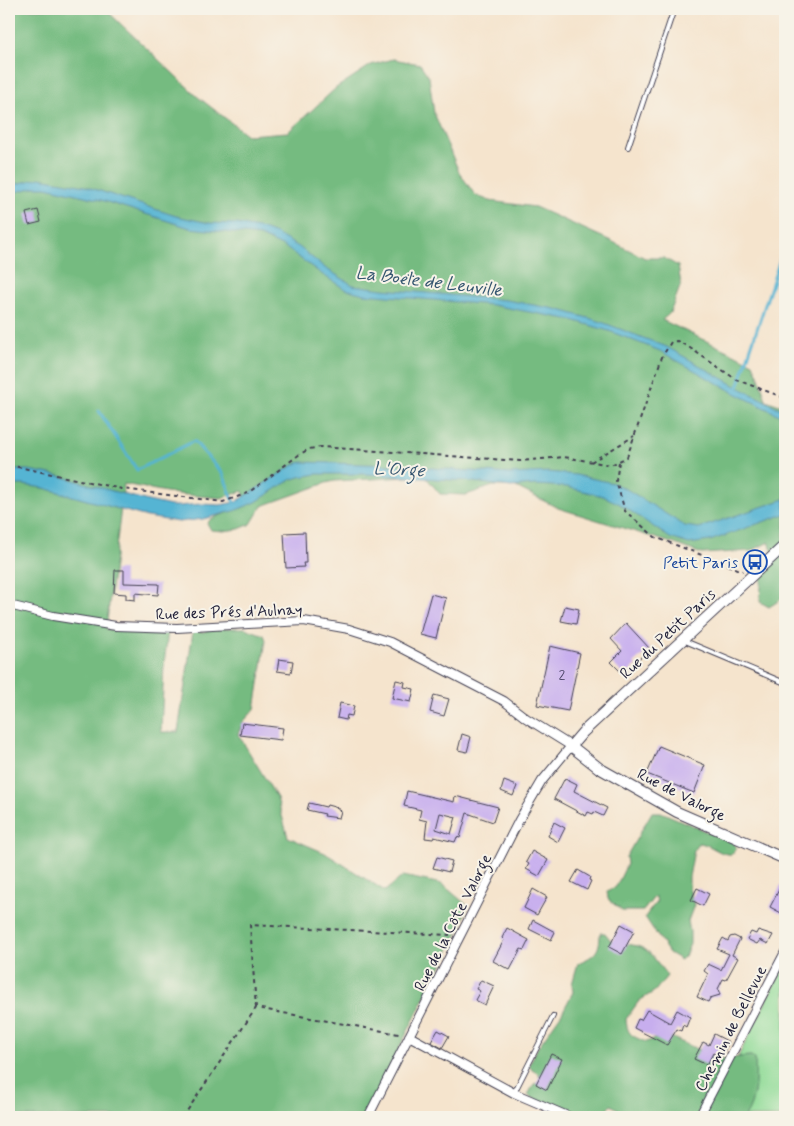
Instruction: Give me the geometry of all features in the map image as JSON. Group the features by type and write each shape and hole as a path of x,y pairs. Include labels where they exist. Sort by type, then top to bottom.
{"street":[{"name":"Rue du Petit Paris","path":"571,746 583,732 785,545"},
{"name":"Rue des Prés d'Aulnay","path":"9,605 61,618 116,626 177,628 304,621 349,629 390,642 504,701 526,718 571,746"},
{"name":"Rue de Valorge","path":"571,746 599,768 677,812 785,859"},
{"name":"Rue de la Côte Valorge","path":"368,1117 525,810 550,770 571,746"},
{"name":"Chemin de Bellevue","path":"699,1117 785,952"},
{"path":"409,1036 514,1093 570,1117"}],"lane":[{"path":"628,147 674,9"},
{"path":"683,640 785,683"},
{"path":"514,1093 553,1016"}],"path":[{"path":"9,465 122,489 223,502 248,493 309,448 321,446 520,461 564,457 611,464 627,457 662,357 668,345 671,342 677,341 736,380 785,398"},
{"path":"591,462 634,436"},
{"path":"619,462 616,481 625,511 656,537 748,573"},
{"path":"183,1117 256,1008 250,925 460,935"},
{"path":"256,1008 409,1036"}],"green space":[{"path":"9,9 105,9 198,97 247,135 288,132 336,88 371,65 393,59 420,64 429,77 434,113 459,172 475,195 490,201 535,207 645,258 664,258 678,266 681,284 670,313 662,320 753,363 766,400 785,407 785,532 783,534 785,538 785,597 769,607 760,602 762,569 773,552 769,542 751,551 702,554 558,508 514,486 493,486 466,495 440,494 425,476 335,481 262,506 251,524 239,529 224,531 211,530 207,523 211,519 239,508 245,499 243,491 221,498 177,494 124,484 106,629 168,631 164,665 161,732 178,732 193,631 203,632 213,628 245,628 264,635 266,640 255,709 243,722 238,734 277,798 288,837 325,853 385,891 403,876 442,884 468,906 457,935 364,1117 9,1117"},
{"path":"652,812 661,812 735,844 736,848 732,854 728,854 698,843 694,850 689,877 689,888 694,905 688,921 690,944 685,956 681,960 669,953 645,917 657,901 655,896 643,911 622,911 608,899 607,891 616,887 627,864 626,857"},
{"path":"600,933 605,933 613,943 634,945 646,950 667,976 655,991 639,1001 626,1019 631,1034 646,1042 666,1035 719,1059 751,1056 755,1059 753,1096 745,1117 625,1117 621,1111 611,1105 600,1117 564,1117 528,1095 534,1084 540,1082 539,1074 532,1070 529,1065 538,1047 562,1013 573,992 572,984 578,963 595,953 599,945"},
{"path":"785,964 785,1117 745,1117 753,1096 755,1059 751,1056 738,1057"}],"water":[{"path":"40,178 85,186 176,216 209,223 237,224 263,229 299,247 325,268 353,285 506,300 556,309 599,321 667,347 785,411 785,418 733,392 660,351 609,331 572,320 492,305 364,294 345,289 286,248 260,236 190,228 101,200 46,187 35,187 9,194 9,186"},
{"name":"L'Orge","path":"302,462 393,465 511,474 549,472 576,475 613,483 628,490 685,526 699,528 785,499 785,514 710,541 689,544 670,538 620,504 603,496 567,487 536,485 511,487 466,481 366,474 317,474 290,480 256,502 234,511 203,519 179,522 147,517 44,488 9,485 9,470 29,470 56,475 171,506 220,505 236,502 295,464"}],"building":[{"path":"38,210 41,222 29,225 26,213"},
{"path":"305,532 306,563 303,563 304,567 286,568 284,533"},
{"path":"115,570 124,570 124,583 159,584 158,595 135,593 135,600 126,599 126,594 114,593"},
{"path":"431,594 446,598 436,638 420,634"},
{"path":"565,606 579,609 576,624 561,621"},
{"path":"626,623 650,649 634,663 636,665 625,676 611,662 622,651 611,639"},
{"path":"550,646 580,653 568,711 537,705"},
{"path":"279,659 293,661 291,673 277,671"},
{"path":"396,680 405,682 404,687 414,689 411,702 392,698"},
{"path":"434,695 449,699 444,716 430,712"},
{"path":"340,703 354,706 352,716 347,715 346,720 337,718"},
{"path":"242,723 283,728 281,740 240,735"},
{"path":"462,734 471,737 467,752 458,750"},
{"path":"659,746 705,765 694,793 647,774"},
{"path":"565,778 577,784 574,791 607,808 603,816 594,812 593,814 588,812 586,816 554,799"},
{"path":"504,781 517,786 513,796 501,791"},
{"path":"407,791 454,802 455,796 498,807 493,822 467,813 460,838 457,837 455,842 434,837 433,839 425,838 427,821 419,819 421,810 404,806","holes":["440,813 456,817 451,834 436,829"]},
{"path":"309,803 338,808 341,811 339,818 324,816 325,814 307,810"},
{"path":"554,822 565,828 558,842 548,836"},
{"path":"532,851 548,860 539,876 526,869 529,864 526,862"},
{"path":"437,857 452,861 449,872 433,868"},
{"path":"578,870 590,877 589,880 591,881 587,890 571,882"},
{"path":"785,878 785,915 770,907"},
{"path":"697,888 709,894 703,906 691,900"},
{"path":"533,889 547,897 537,915 524,908"},
{"path":"533,920 555,932 551,940 529,929"},
{"path":"621,924 634,931 622,954 609,947"},
{"path":"507,928 529,940 524,950 521,949 510,970 493,961 504,940 502,938"},
{"path":"758,930 773,935 768,944 760,940 757,944 747,939 751,932 756,934"},
{"path":"734,936 740,939 732,955 738,958 726,980 723,979 718,989 720,995 710,998 708,1002 697,997 708,974 704,971 708,964 721,970 729,954 717,949 723,938 728,941 730,937"},
{"path":"481,980 494,986 485,1005 475,1000 480,991 476,989"},
{"path":"647,1010 670,1023 677,1010 690,1017 686,1027 683,1025 681,1031 677,1029 667,1045 634,1028 638,1019 641,1020"},
{"path":"438,1030 449,1036 442,1048 431,1042"},
{"path":"714,1034 729,1042 721,1057 713,1053 707,1065 694,1059 703,1042 709,1045"},
{"path":"551,1054 562,1059 547,1090 536,1084"}],"waterway":[{"path":"737,390 785,244"},
{"path":"99,411 137,470 194,441 223,474 235,505"}],"place":[{"name":"Petit Paris","path":"755,562"}],"water label":[{"name":"La Boële de Leuville","path":"429,281"}]}
